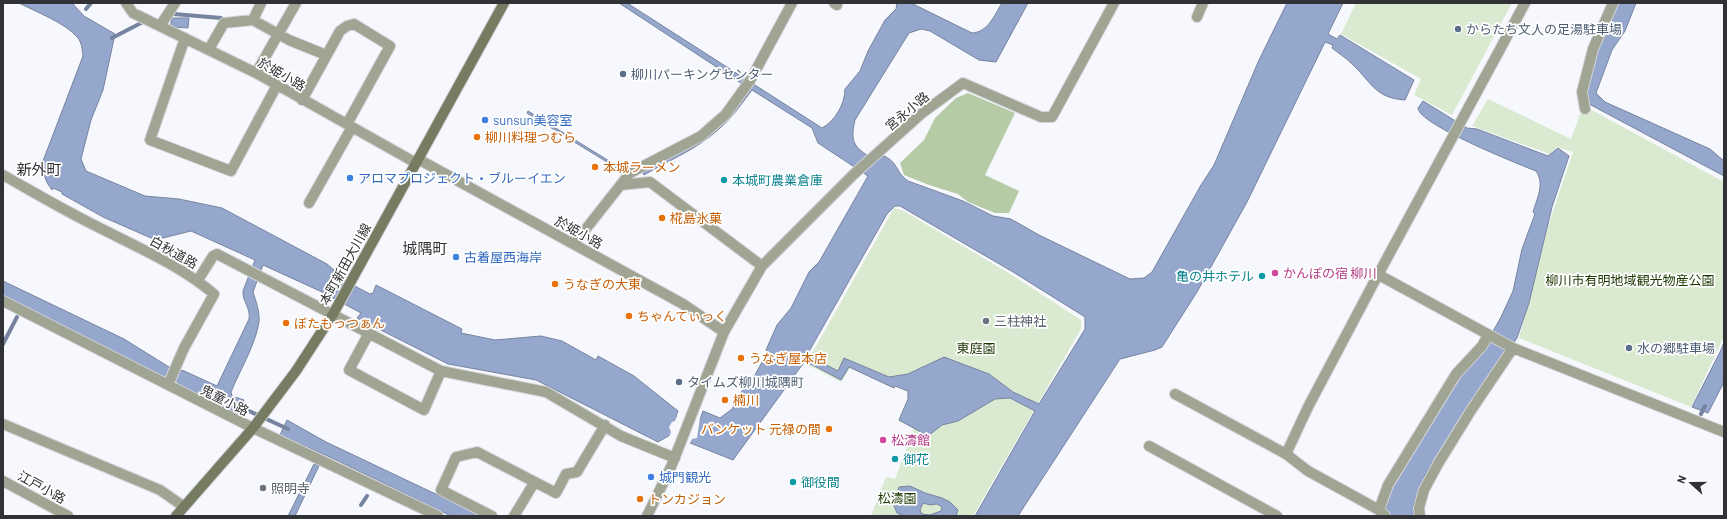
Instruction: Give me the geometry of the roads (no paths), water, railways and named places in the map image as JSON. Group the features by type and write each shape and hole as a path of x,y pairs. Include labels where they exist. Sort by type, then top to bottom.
{"main road":[{"name":"本町新田大川線","path":"176,516 183,506 253,428 296,371 333,314 504,3"}],"street":[{"name":"於姫小路","path":"126,3 132,13 256,73 350,126 574,244 683,304 724,332"},
{"path":"160,26 175,3"},
{"path":"253,20 261,3"},
{"path":"574,244 630,173 701,136 726,114 751,79 792,3"},
{"name":"宮永小路","path":"648,516 675,458 724,332 762,266 853,175 921,114 963,83 1041,117 1052,117 1114,3"},
{"path":"1196,17 1203,3"},
{"path":"1286,454 1312,400 1379,276 1460,120 1525,3"},
{"path":"1585,109 1582,92 1593,49 1613,3"},
{"path":"256,73 279,34 293,4"},
{"path":"209,49 224,23 253,20 279,34 326,55"},
{"path":"302,100 326,55 340,32 347,26 354,24 390,46 350,126 308,203"},
{"path":"185,38 150,140 231,171 277,85"},
{"name":"白秋道路","path":"3,175 198,280 214,294 171,377"},
{"path":"621,185 650,182 762,266"},
{"path":"198,280 213,256 217,254 441,371 546,392 605,425 621,436 675,458"},
{"path":"1379,276 1513,348 1724,432"},
{"name":"鬼童小路","path":"3,301 171,377 253,428 438,516"},
{"path":"369,333 349,370 424,410 441,371"},
{"path":"1175,394 1286,454 1308,471 1382,513 1388,485 1452,380 1482,346 1488,335"},
{"path":"1420,516 1419,508 1424,490 1438,464 1470,412 1513,348"},
{"path":"3,424 160,490 183,506"},
{"path":"492,516 441,490 456,457 477,452 534,483 556,493 566,474 577,472 605,425"},
{"path":"1149,446 1277,516"},
{"name":"江戸小路","path":"3,481 68,516"},
{"path":"514,516 534,483"}],"water":[{"path":"19,3 72,3 84,16 115,34 103,90 91,120 81,159 86,171 145,196 179,199 222,208 327,264 334,270 332,274 370,294 373,293 376,285 462,329 461,333 495,340 541,336 562,341 596,360 598,356 634,376 678,411 676,416 698,425 703,411 720,418 732,409 740,396 739,395 755,375 768,351 766,350 777,325 791,308 809,272 819,262 868,176 818,143 812,128 752,90 725,124 693,148 644,175 643,173 735,110 750,89 619,3 627,3 822,128 835,117 838,112 845,95 845,89 860,71 868,51 885,20 896,9 897,3 911,3 972,33 982,30 990,22 1002,3 1028,3 996,62 979,60 930,31 921,29 909,33 855,120 853,128 854,141 863,153 876,161 882,155 887,158 908,181 963,201 993,216 1011,219 1039,235 1130,279 1144,278 1152,272 1201,185 1214,165 1259,60 1287,3 1343,3 1328,34 1337,39 1340,35 1414,80 1405,100 1386,96 1374,88 1351,63 1332,48 1333,45 1325,42 1247,202 1197,292 1162,347 1120,359 1018,516 975,516 1035,411 1010,398 995,399 958,421 942,425 928,436 899,420 908,399 908,391 895,386 894,388 849,367 841,380 805,361 733,460 670,435 658,442 536,380 448,364 357,318 361,313 322,292 263,265 253,292 259,315 257,331 251,349 231,392 232,396 244,400 238,413 236,414 180,386 176,380 168,376 163,380 3,298 3,281 124,339 169,367 180,372 182,370 217,386 249,319 249,311 243,291 255,260 191,231 163,238 151,238 103,217 62,194 62,192 53,188 52,190 44,176 43,161 83,56 82,49 78,38 66,27","holes":["895,206 900,206 1013,272 1085,317 1085,329 1039,404 1013,392 989,374 944,357 908,374 889,377 844,358 838,371 807,355 887,214"]},
{"path":"1617,3 1636,3 1625,31 1612,50 1596,93 1605,102 1710,149 1724,161 1724,176 1589,104 1587,88 1595,54"},
{"path":"171,18 189,18 188,28 171,27"},
{"path":"1423,101 1467,128 1477,129 1548,156 1558,148 1569,156 1552,207 1529,303 1517,338 1425,475 1413,506 1415,516 1392,516 1386,510 1389,492 1457,379 1482,351 1501,317 1513,291 1522,249 1535,214 1533,212 1540,186 1539,176 1536,171 1470,143 1434,124 1422,115 1418,108"},
{"path":"528,111 619,167 620,170 527,113"},
{"path":"1724,342 1724,382 1708,413 1692,407"},
{"path":"287,420 326,442 482,516 451,516 334,459 280,435"},
{"path":"314,464 319,466 295,516 288,516"},
{"path":"910,486 950,502 958,510 956,516 904,516 897,513 893,503 899,487","holes":["923,503 930,505 937,504 942,507 941,511 930,515 922,514 920,510"]}],"waterway":[{"path":"86,9 91,3"},
{"path":"174,14 221,18"},
{"path":"112,38 141,23"},
{"path":"3,344 17,317"},
{"path":"236,405 288,429"},
{"path":"1701,414 1705,406"},
{"path":"361,505 367,496"}],"place":[{"name":"からたち文人の足湯駐車場","path":"1458,29"},
{"name":"柳川パーキングセンター","path":"623,74"},
{"name":"sunsun美容室","path":"485,120"},
{"name":"柳川料理つむら","path":"477,137"},
{"name":"本城ラーメン","path":"595,167"},
{"name":"アロマプロジェクト・ブルーイエン","path":"350,178"},
{"name":"本城町農業倉庫","path":"724,180"},
{"name":"椛島氷菓","path":"662,218"},
{"name":"古着屋西海岸","path":"456,257"},
{"name":"かんぽの宿 柳川","path":"1275,273"},
{"name":"亀の井ホテル","path":"1262,276"},
{"name":"うなぎの大東","path":"555,284"},
{"name":"ちゃんてぃっく","path":"629,316"},
{"name":"三柱神社","path":"986,321"},
{"name":"ぼたもっつぁん","path":"286,323"},
{"name":"水の郷駐車場","path":"1629,348"},
{"name":"うなぎ屋本店","path":"741,358"},
{"name":"タイムズ柳川城隅町","path":"679,382"},
{"name":"楠川","path":"725,400"},
{"name":"バンケット 元禄の間","path":"829,429"},
{"name":"松濤館","path":"883,440"},
{"name":"御花","path":"895,459"},
{"name":"城門観光","path":"651,477"},
{"name":"御役間","path":"793,482"},
{"name":"照明寺","path":"263,488"},
{"name":"トンカジョン","path":"640,499"}],"district":[{"name":"新外町","path":"39,170"},
{"name":"城隅町","path":"425,249"}],"park label":[{"name":"柳川市有明地域観光物産公園","path":"1630,280"},
{"name":"東庭園","path":"976,348"},
{"name":"松濤園","path":"897,498"}]}
